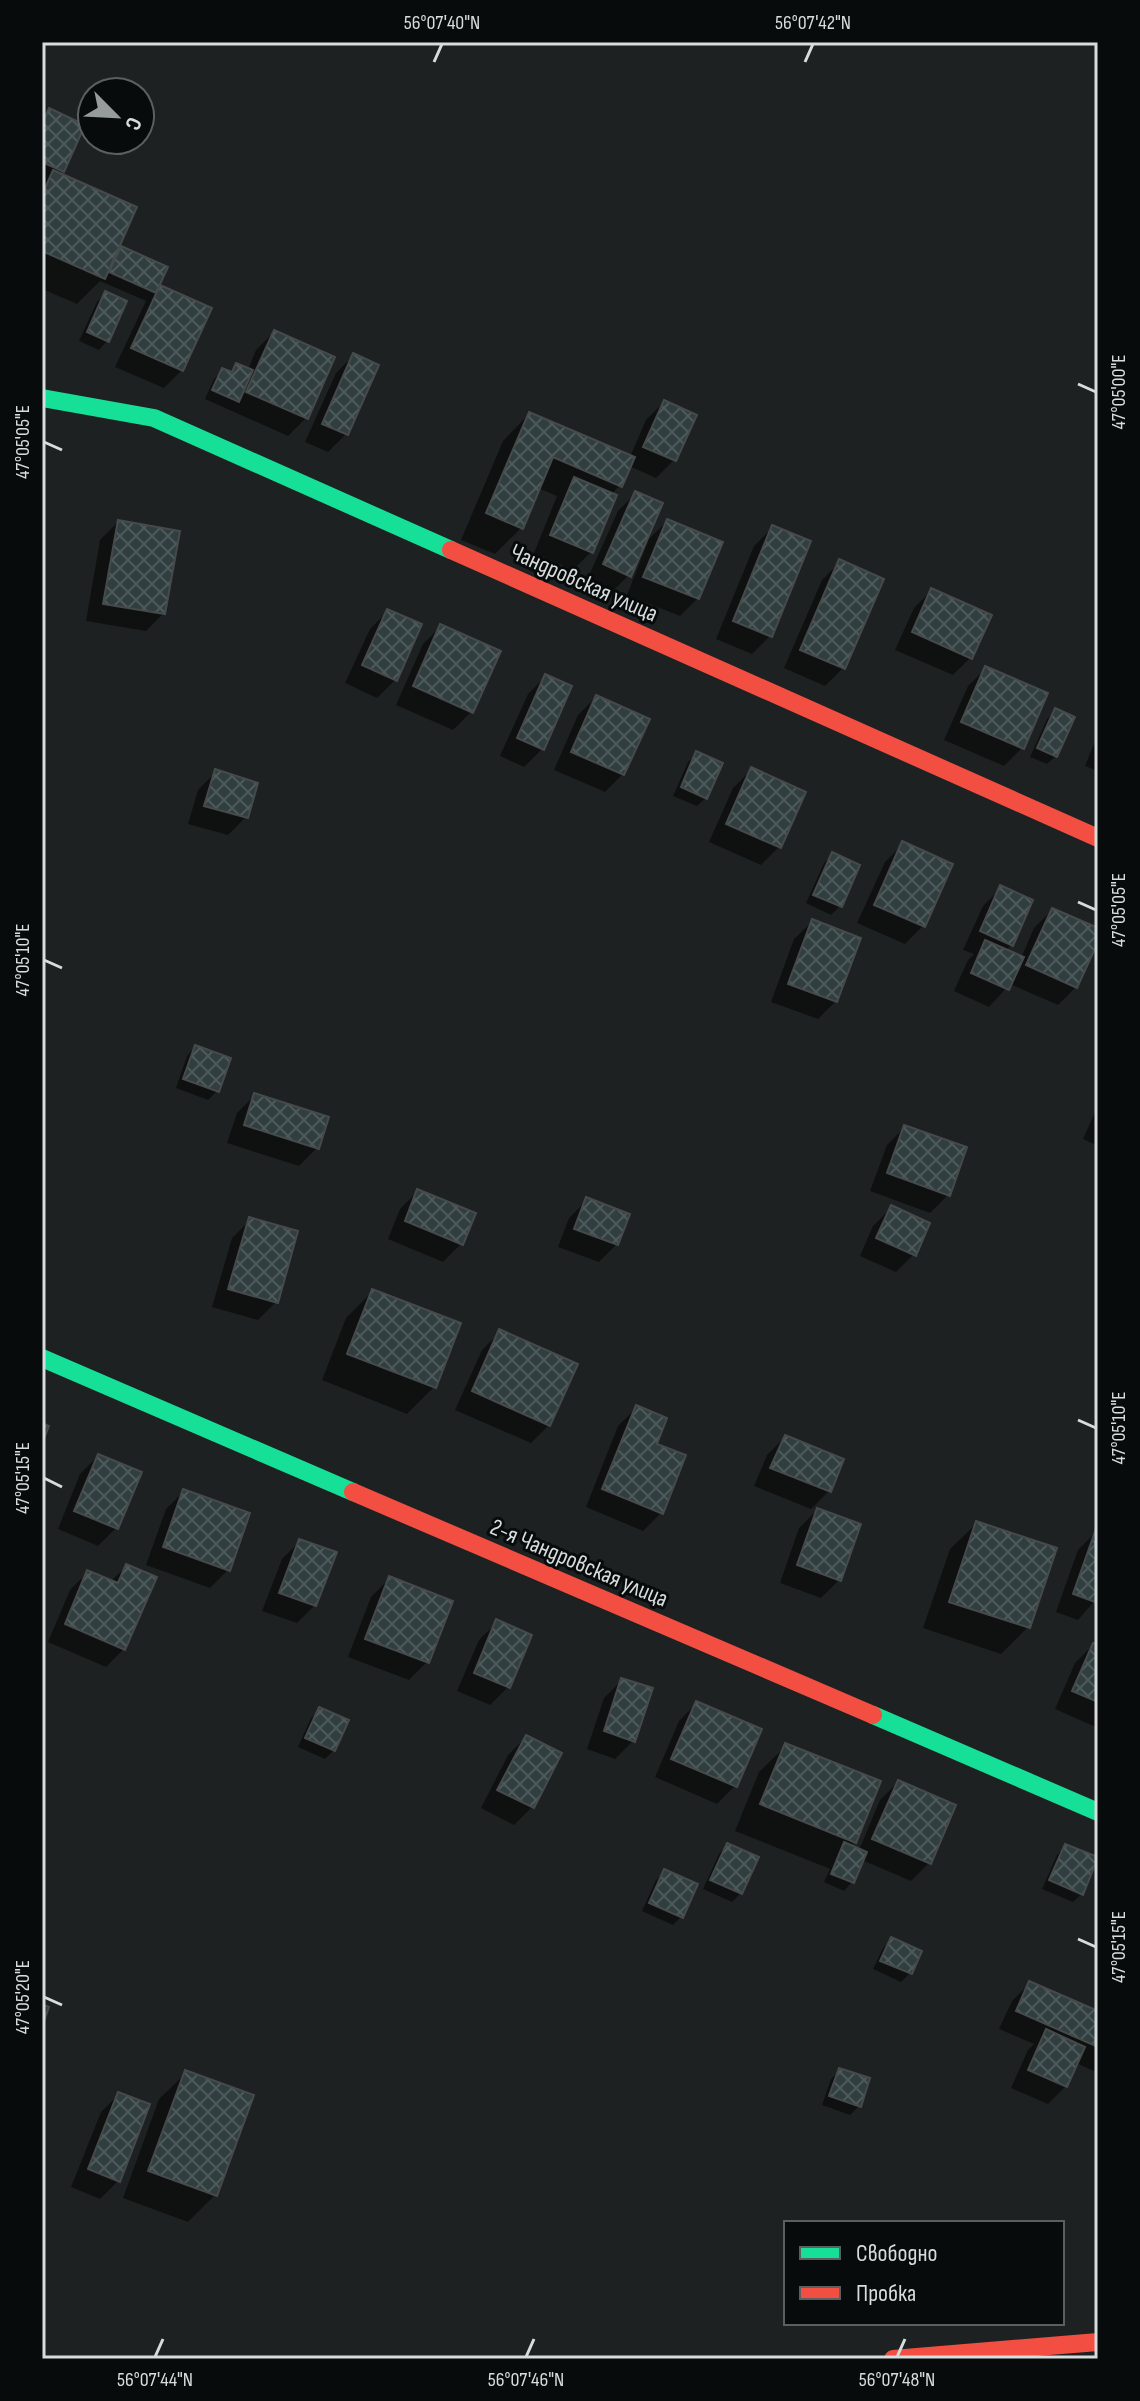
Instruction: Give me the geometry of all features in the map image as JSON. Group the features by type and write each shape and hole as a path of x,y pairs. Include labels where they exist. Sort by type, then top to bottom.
{"street":[{"name":"Чандровская улица","path":"42,398 154,418 1098,838"},
{"name":"2-я Чандровская улица","path":"42,1358 1098,1812"},
{"path":"893,2359 1098,2342"}],"building":[{"path":"49,108 76,121 76,145 64,172 42,162 42,124"},
{"path":"53,170 137,207 105,279 42,251 42,195"},
{"path":"121,246 168,267 156,293 109,272"},
{"path":"160,285 212,308 183,371 131,348"},
{"path":"105,291 127,301 109,342 87,332"},
{"path":"274,330 335,357 308,419 246,392"},
{"path":"353,353 379,365 348,435 322,424"},
{"path":"236,363 253,370 239,402 212,390 222,368 232,372"},
{"path":"664,400 697,415 676,461 643,447"},
{"path":"529,412 635,457 622,487 553,457 523,529 486,513"},
{"path":"574,477 617,495 593,553 550,535"},
{"path":"635,491 663,503 631,577 603,564"},
{"path":"667,519 723,542 699,599 643,577"},
{"path":"118,520 180,531 165,614 103,604"},
{"path":"772,525 811,541 772,637 733,621"},
{"path":"839,559 884,579 845,669 800,650"},
{"path":"931,588 992,615 972,659 912,632"},
{"path":"387,609 422,624 397,681 362,665"},
{"path":"440,624 501,651 473,713 413,686"},
{"path":"985,666 1048,693 1024,749 961,722"},
{"path":"545,674 572,686 544,750 517,738"},
{"path":"596,695 650,719 624,775 571,752"},
{"path":"1055,708 1075,717 1057,757 1037,748"},
{"path":"696,751 723,763 707,799 681,787"},
{"path":"751,767 806,792 781,848 726,824"},
{"path":"215,769 258,783 248,818 204,806"},
{"path":"902,841 953,864 925,927 874,905"},
{"path":"832,852 860,865 842,907 813,895"},
{"path":"1000,885 1033,900 1013,946 980,931"},
{"path":"1052,908 1098,928 1098,942 1077,988 1026,965"},
{"path":"812,919 861,938 837,1002 788,984"},
{"path":"985,940 1024,957 1009,990 971,973"},
{"path":"195,1045 231,1058 219,1092 183,1079"},
{"path":"254,1093 329,1117 319,1149 244,1125"},
{"path":"904,1125 967,1147 950,1196 887,1173"},
{"path":"417,1189 476,1213 463,1245 405,1221"},
{"path":"586,1197 630,1214 618,1245 574,1229"},
{"path":"891,1205 930,1223 916,1256 876,1238"},
{"path":"249,1217 298,1231 278,1303 228,1289"},
{"path":"372,1289 461,1323 436,1388 347,1354"},
{"path":"499,1329 578,1364 550,1426 472,1391"},
{"path":"636,1405 667,1418 657,1444 686,1455 663,1514 602,1489"},
{"path":"42,1423 49,1426 42,1443"},
{"path":"785,1435 844,1459 831,1492 770,1468"},
{"path":"98,1454 142,1472 118,1529 74,1511"},
{"path":"183,1489 250,1513 230,1571 163,1547"},
{"path":"817,1508 861,1524 841,1581 797,1565"},
{"path":"976,1521 1057,1548 1030,1628 949,1602"},
{"path":"1098,1530 1098,1603 1073,1594"},
{"path":"299,1539 337,1552 316,1606 279,1593"},
{"path":"126,1564 157,1577 125,1650 65,1624 87,1570 118,1583"},
{"path":"389,1576 453,1601 429,1663 365,1639"},
{"path":"496,1619 532,1635 510,1688 474,1673"},
{"path":"1093,1643 1098,1645 1098,1702 1072,1691"},
{"path":"621,1678 653,1688 635,1742 604,1731"},
{"path":"696,1701 762,1729 737,1787 671,1759"},
{"path":"319,1707 349,1720 335,1751 305,1738"},
{"path":"526,1735 562,1753 534,1808 497,1790"},
{"path":"785,1743 881,1781 856,1843 760,1804"},
{"path":"898,1780 956,1805 931,1864 872,1839"},
{"path":"844,1842 867,1852 854,1883 831,1874"},
{"path":"727,1843 759,1857 742,1894 710,1880"},
{"path":"1065,1844 1098,1857 1083,1895 1049,1880"},
{"path":"664,1869 698,1884 683,1918 649,1903"},
{"path":"891,1937 922,1951 912,1974 880,1961"},
{"path":"1029,1981 1098,2011 1098,2047 1016,2011"},
{"path":"42,2004 49,2007 42,2027"},
{"path":"1046,2029 1085,2047 1067,2087 1028,2070"},
{"path":"839,2068 870,2078 861,2107 829,2096"},
{"path":"185,2070 254,2095 217,2196 148,2171"},
{"path":"118,2092 150,2104 120,2182 88,2169"}],"traffic: fast":[{"path":"42,398 154,418 451,550"},
{"path":"42,1358 353,1492"},
{"path":"873,1715 1098,1812"}],"traffic: jam":[{"path":"451,550 1098,838"},
{"path":"353,1492 873,1715"},
{"path":"893,2359 1098,2342"}]}
